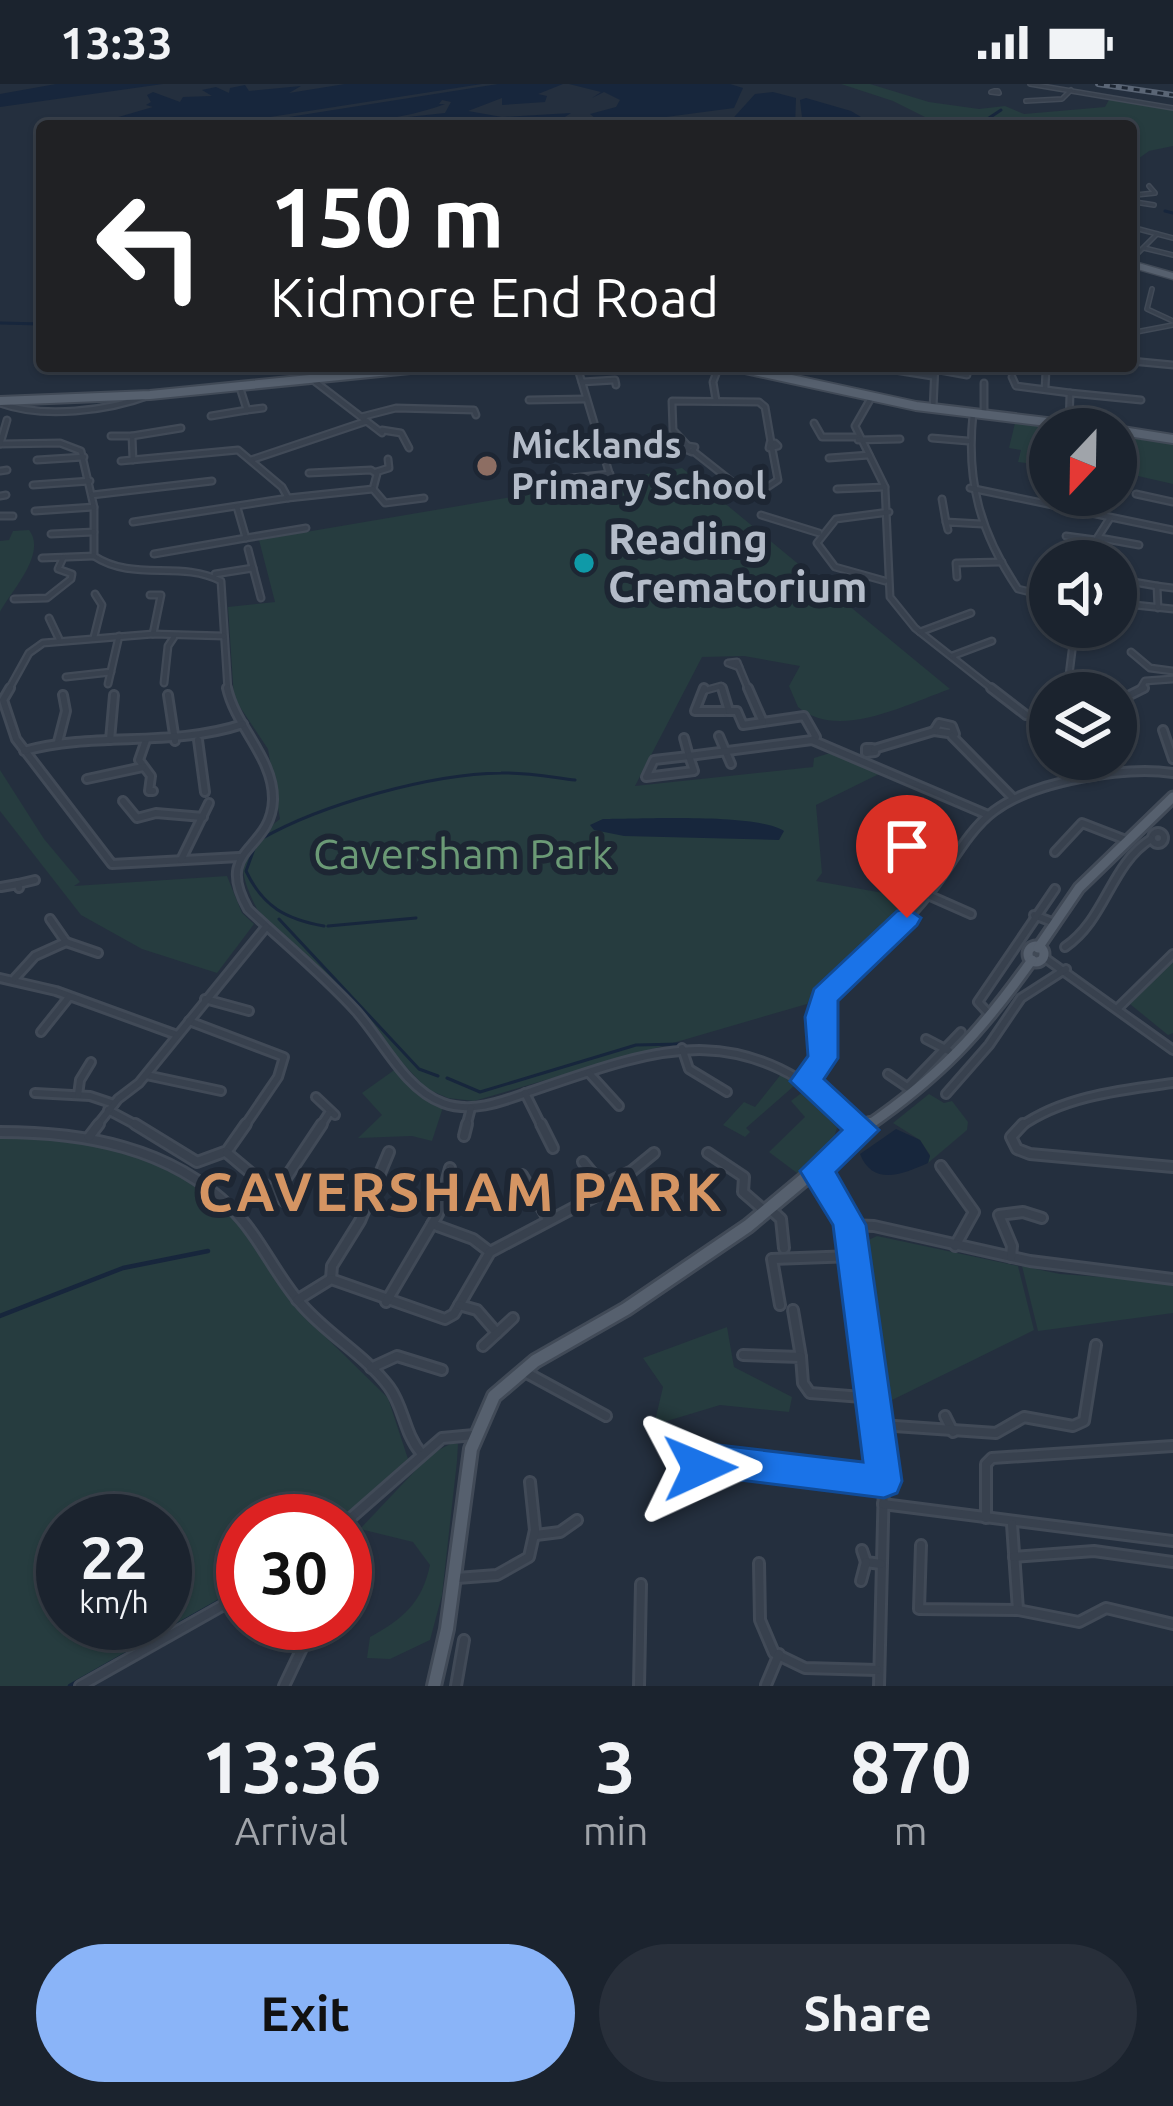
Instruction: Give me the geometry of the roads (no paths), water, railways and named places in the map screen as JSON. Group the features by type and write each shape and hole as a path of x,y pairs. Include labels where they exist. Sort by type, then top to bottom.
{"main road":[{"path":"1137,264 1173,276"},
{"path":"2,402 240,388 386,372"},
{"path":"763,372 872,398 1029,421"},
{"path":"1137,433 1173,439"},
{"path":"434,1686 474,1435 494,1396 522,1370 626,1309 768,1211 958,1055 1038,955 1052,922 1126,839 1173,797"}],"street":[{"path":"996,91 1003,84"},
{"path":"1030,84 1173,108"},
{"path":"1026,101 1060,99 1071,90"},
{"path":"1137,198 1155,194 1148,187"},
{"path":"1137,200 1154,205"},
{"path":"1137,229 1173,238"},
{"path":"1137,256 1157,234"},
{"path":"1144,248 1173,255"},
{"path":"1152,293 1147,309 1163,313 1173,323"},
{"path":"1137,332 1173,323"},
{"path":"1137,362 1173,365"},
{"path":"579,372 614,489"},
{"path":"716,400 717,372"},
{"path":"779,375 783,372"},
{"path":"933,409 934,372"},
{"path":"1046,372 1046,389"},
{"path":"1012,377 1013,386 1138,401"},
{"path":"313,380 380,431 400,433 409,448"},
{"path":"582,382 615,380 616,385"},
{"path":"984,383 984,416"},
{"path":"240,388 247,410"},
{"path":"1070,393 1070,408"},
{"path":"872,398 858,418 858,439 885,488 890,597 920,632 1026,715"},
{"path":"529,400 586,399"},
{"path":"716,400 759,402 765,407 778,480 775,486 754,490 736,486 673,430 669,404 716,400"},
{"path":"211,416 262,408"},
{"path":"251,460 396,408 474,410"},
{"path":"973,414 968,441 970,488 1002,562 1020,591 1029,593"},
{"path":"8,419 0,444 60,443 77,448 84,457 94,507 94,556"},
{"path":"814,423 822,437 900,439"},
{"path":"111,436 181,428"},
{"path":"132,436 133,460"},
{"path":"932,438 968,441"},
{"path":"122,461 235,450 283,487 288,498"},
{"path":"829,458 869,454"},
{"path":"37,460 84,457"},
{"path":"314,474 354,468 391,470 388,459"},
{"path":"373,489 376,472"},
{"path":"571,478 610,474"},
{"path":"92,495 206,480"},
{"path":"33,485 90,481"},
{"path":"837,489 885,488"},
{"path":"970,488 1173,529"},
{"path":"134,524 373,489"},
{"path":"373,489 385,503"},
{"path":"1137,494 1173,502"},
{"path":"373,506 424,498"},
{"path":"943,499 947,526 982,524"},
{"path":"35,511 94,507"},
{"path":"237,507 246,538"},
{"path":"819,533 840,517 889,512"},
{"path":"761,515 819,533"},
{"path":"0,516 13,516"},
{"path":"1100,538 1099,529 1110,518"},
{"path":"154,554 306,528"},
{"path":"51,533 94,532"},
{"path":"819,533 820,552 835,567 887,581"},
{"path":"1066,536 1139,545"},
{"path":"248,548 261,598"},
{"path":"42,558 94,556 107,566 127,571 183,568 212,574 253,568"},
{"path":"14,599 47,598 71,579 72,574 58,569 62,558"},
{"path":"957,577 956,560 1002,562"},
{"path":"212,574 223,590 230,701 264,754 273,807 269,820 239,856 238,892 266,927 355,1010 418,1088 444,1105 471,1108 682,1048 757,1058 806,1081 863,1130"},
{"path":"1137,583 1173,588"},
{"path":"1157,586 1158,608"},
{"path":"94,637 102,605 95,594"},
{"path":"150,595 164,595 153,634"},
{"path":"1137,606 1173,609"},
{"path":"920,632 970,613"},
{"path":"49,618 59,638"},
{"path":"108,685 119,636"},
{"path":"224,636 59,638 34,646 3,693 5,717 24,751 112,864 239,856"},
{"path":"164,682 168,646 174,638"},
{"path":"952,656 992,641"},
{"path":"1131,652 1150,668 1173,675"},
{"path":"739,667 764,722"},
{"path":"68,673 111,672"},
{"path":"1137,692 1144,688 1144,680 1173,675"},
{"path":"729,711 721,686 704,687 694,711 737,712 743,725 804,716 816,737 812,740"},
{"path":"58,742 66,711 63,695"},
{"path":"110,740 114,695"},
{"path":"168,695 166,711 177,729 176,741"},
{"path":"24,751 58,742 198,740 243,724"},
{"path":"874,749 934,731 936,724 948,724 954,728 952,736 1013,799"},
{"path":"1162,730 1173,759"},
{"path":"719,736 731,764"},
{"path":"684,739 688,757 694,771 646,777 654,760 688,757 812,740 988,815"},
{"path":"146,740 138,756 151,776 148,791"},
{"path":"198,740 206,792"},
{"path":"87,779 143,767"},
{"path":"806,1081 823,1058 820,1017 824,997 928,895 988,815 1013,799 1072,781 1173,772"},
{"path":"122,801 143,827"},
{"path":"181,860 209,803"},
{"path":"136,818 156,813 202,817"},
{"path":"1055,851 1082,823 1126,839"},
{"path":"1065,947 1091,929 1128,855 1151,839 1168,838 1173,851"},
{"path":"0,888 35,880"},
{"path":"992,1016 977,1002 1055,889"},
{"path":"928,895 971,914"},
{"path":"1034,915 1052,922"},
{"path":"48,922 66,942 98,953"},
{"path":"88,1137 111,1107 146,1075 266,927"},
{"path":"15,978 35,956 66,942"},
{"path":"1119,1007 1173,954"},
{"path":"1038,955 1066,969 1173,1050"},
{"path":"946,1094 989,1045 1021,998 1066,969"},
{"path":"0,977 15,978 177,1035"},
{"path":"41,1032 69,997"},
{"path":"205,999 249,1012"},
{"path":"35,1094 78,1095 111,1107 189,1160 208,1161 227,1153 286,1061 277,1053 189,1021"},
{"path":"888,1074 912,1090 961,1032"},
{"path":"926,1039 958,1055"},
{"path":"682,1048 689,1069 728,1092"},
{"path":"78,1095 80,1080 91,1062"},
{"path":"589,1072 618,1102"},
{"path":"146,1075 221,1091"},
{"path":"1173,1083 1056,1109 1019,1125 1011,1137 1024,1152 1052,1159 1173,1167"},
{"path":"525,1093 553,1148"},
{"path":"272,1190 332,1114 316,1097"},
{"path":"464,1136 471,1108"},
{"path":"0,1132 88,1137 165,1162 213,1192 254,1234 297,1300 395,1396 404,1431 422,1453"},
{"path":"227,1153 295,1210"},
{"path":"331,1279 332,1265 360,1221 389,1153"},
{"path":"708,1154 744,1177 747,1199 782,1219 784,1248"},
{"path":"331,1279 386,1302 446,1319 490,1252 596,1196 602,1185 632,1172 650,1156"},
{"path":"583,1162 602,1185"},
{"path":"941,1166 974,1212 955,1246"},
{"path":"386,1302 432,1224 450,1168"},
{"path":"816,1171 833,1191 850,1225 880,1425 884,1481 879,1686"},
{"path":"522,1175 548,1220"},
{"path":"1011,1257 1012,1246 999,1215 1042,1217"},
{"path":"432,1224 473,1239 490,1252"},
{"path":"850,1225 874,1226 1011,1257 1173,1279"},
{"path":"780,1304 772,1259 854,1256"},
{"path":"297,1300 331,1279"},
{"path":"459,1305 477,1310 497,1333"},
{"path":"794,1310 803,1383 810,1393 876,1398"},
{"path":"483,1346 513,1318"},
{"path":"880,1425 996,1433 1024,1417 1073,1426 1084,1421 1096,1345"},
{"path":"371,1368 380,1359 412,1355 442,1370"},
{"path":"743,1355 801,1358"},
{"path":"522,1370 606,1416"},
{"path":"946,1416 953,1432"},
{"path":"372,1498 442,1438 474,1435"},
{"path":"986,1518 986,1464 992,1458 1173,1446"},
{"path":"717,1464 884,1481"},
{"path":"453,1577 508,1574 524,1562 536,1535 530,1482"},
{"path":"883,1504 926,1504 1012,1524 1112,1528 1173,1541"},
{"path":"536,1535 560,1532 577,1520"},
{"path":"1012,1524 1018,1610"},
{"path":"921,1545 919,1610 1018,1610 1079,1622 1106,1608 1173,1624"},
{"path":"1014,1557 1055,1548 1097,1548 1173,1562"},
{"path":"861,1581 866,1562 862,1550"},
{"path":"759,1562 763,1636 779,1654 792,1665 821,1673 877,1670"},
{"path":"866,1562 881,1564"},
{"path":"639,1686 641,1584"},
{"path":"80,1686 216,1609"},
{"path":"456,1686 464,1640"},
{"path":"284,1686 301,1650"},
{"path":"766,1685 779,1654"}],"water":[{"path":"56,84 163,84 0,107 0,94"},
{"path":"345,84 482,84 251,120 108,120 153,107 146,105 151,102 147,95 153,92 180,102 183,97 212,96 202,90 216,87 229,93 230,88 245,85 249,91 301,86 289,93"},
{"path":"498,84 563,84 538,94 547,96 545,102 502,105 502,98 468,111 502,117 571,113 560,120 381,120 445,113 451,102 442,100 439,104 445,104 377,120 270,120"},
{"path":"569,84 730,84 743,88 734,108 666,120 598,120 590,114 616,107 620,100 604,92 592,98 601,92"},
{"path":"773,92 796,98 795,120 731,120 755,94"},
{"path":"800,100 851,111 866,120 802,120"},
{"path":"603,819 725,819 784,831 779,840 624,836 590,825"},
{"path":"896,1129 920,1140 930,1156 928,1163 899,1174 873,1171 860,1154"}],"waterway":[{"path":"986,120 1001,110"},
{"path":"1165,211 1173,213"},
{"path":"0,323 36,324"},
{"path":"261,839 314,814 410,785 510,773 575,780"},
{"path":"255,846 246,871 260,894 287,915 324,926"},
{"path":"328,926 416,918"},
{"path":"279,919 419,1069 438,1076"},
{"path":"447,1078 480,1092 636,1045 681,1044"},
{"path":"0,1316 123,1268 208,1251"},
{"path":"70,1686 216,1603"}],"railway":[{"path":"1098,84 1173,95"}],"place":[{"name":"Micklands Primary School","path":"487,466"},
{"name":"Reading Crematorium","path":"584,563"}],"district":[{"name":"CAVERSHAM PARK","path":"461,1192"}],"park label":[{"name":"Caversham Park","path":"463,854"}]}
